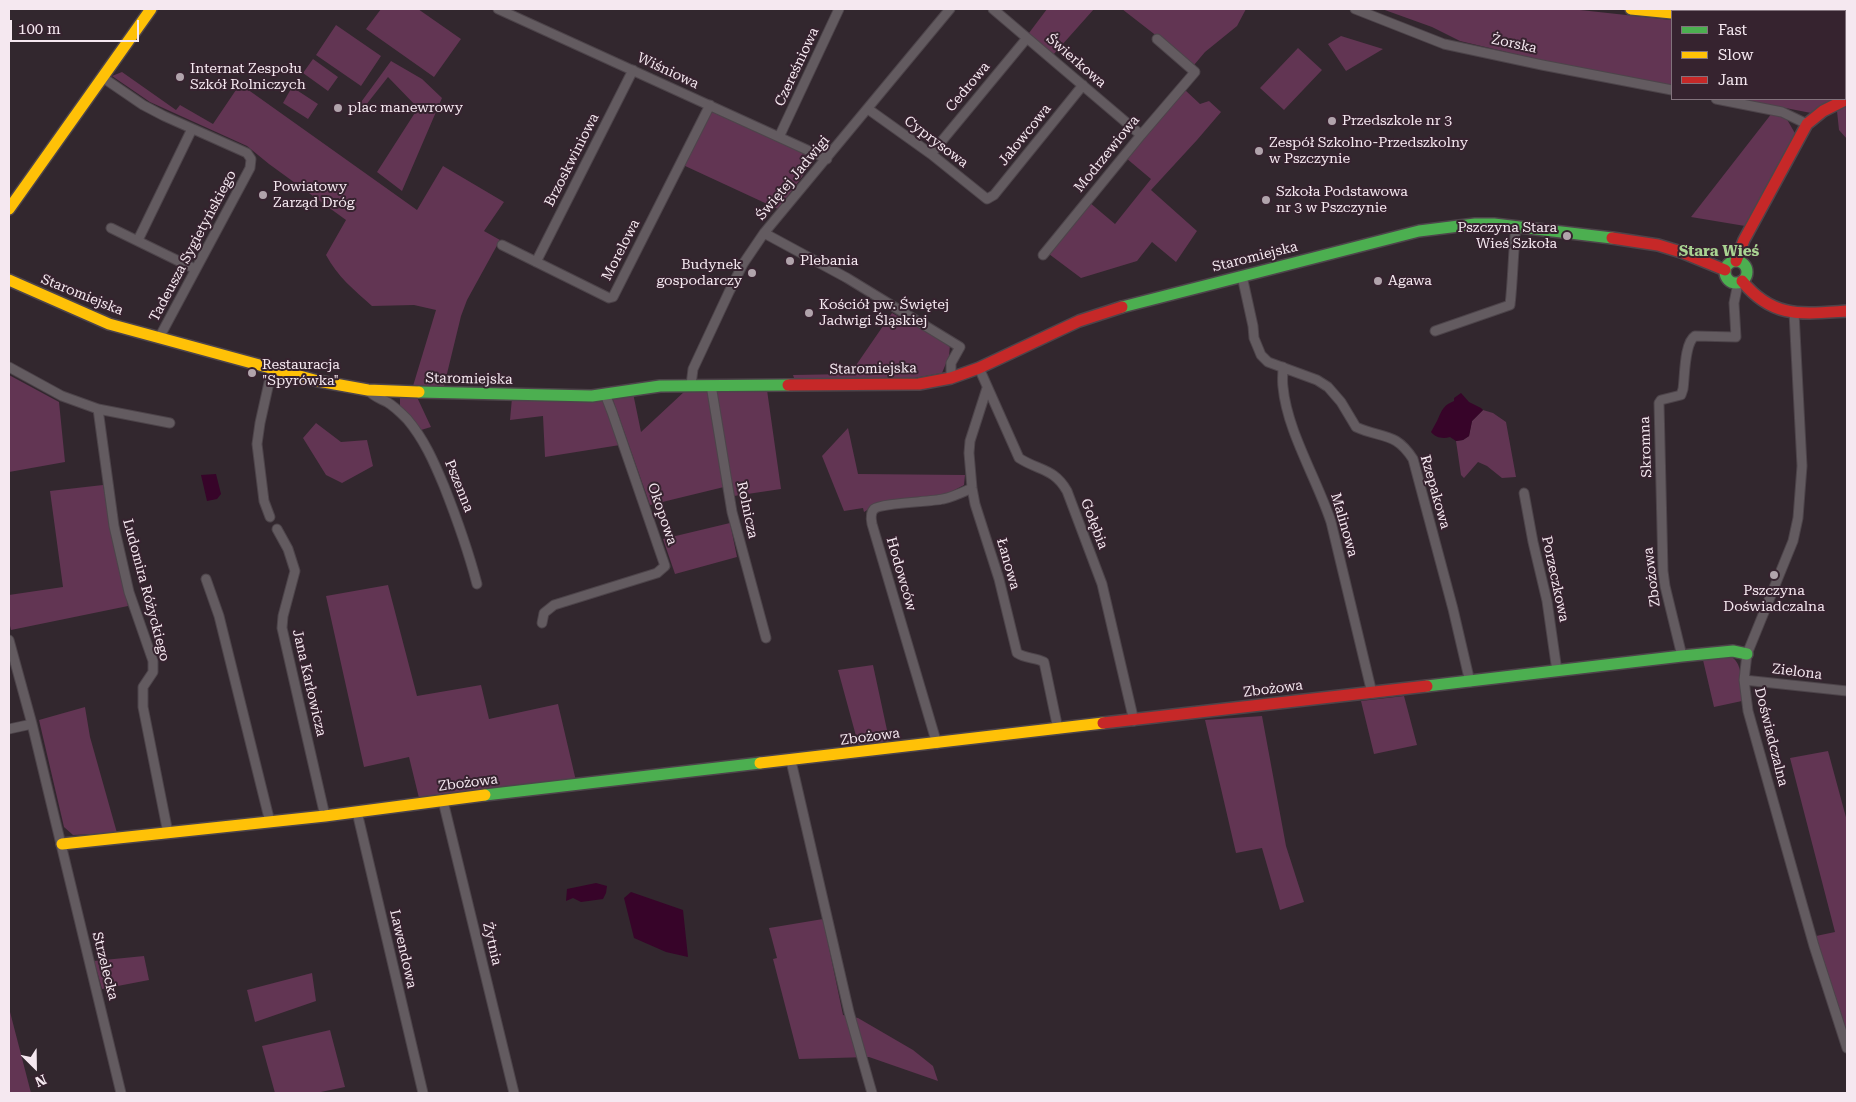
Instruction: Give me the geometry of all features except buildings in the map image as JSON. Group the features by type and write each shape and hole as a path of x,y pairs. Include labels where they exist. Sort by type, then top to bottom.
{"street":[{"path":"9,209 150,9"},
{"name":"Wiśniowa","path":"498,9 827,159"},
{"name":"Czereśniowa","path":"779,137 839,9"},
{"name":"Świętej Jadwigi","path":"691,385 693,369 729,292 743,264 764,233 950,9"},
{"name":"Świerkowa","path":"993,9 1141,135"},
{"name":"Żorska","path":"1355,9 1444,44 1671,90"},
{"path":"1631,9 1666,11"},
{"name":"Cedrowa","path":"931,154 1027,38"},
{"name":"Modrzewiowa","path":"1043,255 1195,72 1157,39"},
{"name":"Brzoskwiniowa","path":"536,262 633,70"},
{"name":"Tadeusza Sygietyńskiego","path":"102,77 143,105 247,153 252,163 159,338"},
{"name":"Jałowcowa","path":"987,198 994,195 1083,85"},
{"path":"1721,100 1782,112 1807,124"},
{"path":"1736,261 1744,240 1807,124 1823,111 1845,100"},
{"name":"Morelowa","path":"502,245 609,298 613,297 710,105"},
{"name":"Cyprysowa","path":"868,108 987,198"},
{"path":"138,240 192,129"},
{"name":"Staromiejska","path":"9,280 88,316 272,369 347,387 399,392 553,396 605,394 644,387 691,385 896,385 919,384 951,378 979,368 1079,321 1118,308 1419,231 1461,224 1516,226 1658,245 1725,270"},
{"path":"1435,331 1510,306 1516,226"},
{"path":"111,228 195,269"},
{"path":"764,233 847,278 960,347 952,363 951,378"},
{"path":"1736,261 1746,269 1746,276 1740,282 1732,283 1728,280 1725,270 1728,264 1736,261"},
{"name":"Rzepakowa","path":"1242,276 1257,349 1268,362 1317,380 1328,387 1341,402 1356,427 1391,437 1407,450 1413,459 1470,682"},
{"path":"1740,282 1765,304 1782,311 1847,311"},
{"name":"Skromna","path":"1661,493 1659,403 1661,400 1681,395 1688,346 1691,339 1695,336 1736,337 1734,303 1740,282"},
{"name":"Doświadczalna","path":"1794,312 1802,466 1798,518 1793,542 1746,654 1744,680 1748,711 1799,894 1847,1048"},
{"path":"9,367 62,396 98,409 170,423"},
{"name":"Malinowa","path":"1283,367 1283,387 1290,417 1323,496 1331,522 1372,693"},
{"name":"Gołębia","path":"979,368 1018,458 1052,474 1061,481 1067,491 1102,584 1134,720"},
{"path":"270,517 264,501 257,444 272,369"},
{"name":"Rolnicza","path":"711,385 732,512 766,638"},
{"name":"Łanowa","path":"987,388 970,441 969,453 975,504 999,580 1016,653 1025,658 1038,659 1044,662 1058,729"},
{"name":"Pszenna","path":"368,390 374,397 387,402 396,409 413,426 434,460 464,535 477,584"},
{"path":"396,409 399,392"},
{"name":"Okopowa","path":"542,623 544,612 554,605 657,573 665,566 605,394"},
{"name":"Ludomira Różyckiego","path":"98,409 114,526 129,592 153,661 153,672 143,687 142,696 152,758 168,833"},
{"name":"Hodowców","path":"936,744 871,515 874,509 882,506 945,499 972,488"},
{"name":"Porzeczkowa","path":"1524,493 1547,601 1557,671"},
{"name":"Zbożowa","path":"1661,493 1663,571 1682,656"},
{"name":"Jana Karłowicza","path":"276,529 288,549 295,571 283,616 282,628 326,816"},
{"path":"206,579 219,616 270,822"},
{"name":"Strzelecka","path":"9,640 12,661 32,724 62,844 121,1093"},
{"name":"Zbożowa","path":"62,844 326,816 1682,656 1733,651 1746,654"},
{"name":"Zielona","path":"1744,680 1847,692"},
{"path":"9,729 32,724"},
{"path":"791,761 849,1012 872,1093"},
{"name":"Żytnia","path":"443,801 514,1093"},
{"name":"Lawendowa","path":"356,812 424,1093"}],"shaded area":[{"path":"381,9 418,9 461,39 434,77 366,29"},
{"path":"1047,9 1094,9 1053,55 1029,33"},
{"path":"1122,9 1246,9 1237,26 1205,52 1194,65"},
{"path":"1382,9 1571,9 1671,20 1671,86 1536,59 1460,41 1432,27"},
{"path":"1847,9 1847,23 1846,10 1770,10"},
{"path":"336,25 381,56 361,86 316,55"},
{"path":"1341,36 1383,49 1346,71 1328,44"},
{"path":"1298,48 1322,70 1284,110 1260,88"},
{"path":"313,59 338,77 328,91 303,73"},
{"path":"391,61 422,79 442,98 402,191 377,172 418,108 388,77 362,110 356,109"},
{"path":"122,72 176,110 180,105 213,124 240,84 417,210 443,166 504,202 484,231 500,240 467,300 461,316 444,386 413,386 436,310 414,305 372,306 346,282 330,263 326,255 346,220 247,146 150,102 112,76"},
{"path":"292,87 318,104 308,119 283,103"},
{"path":"1185,90 1200,104 1209,101 1221,112 1151,190 1197,231 1176,262 1152,242 1137,261 1081,278 1049,254 1089,202 1115,224 1151,179 1126,158"},
{"path":"1745,100 1838,100 1811,113"},
{"path":"1847,106 1847,139 1839,130 1837,111"},
{"path":"712,111 814,157 811,165 778,209 683,165"},
{"path":"1772,113 1785,116 1796,135 1745,226 1691,217"},
{"path":"892,313 950,345 949,356 942,373 914,378 795,381 793,375 850,374"},
{"path":"9,375 59,402 65,462 9,472"},
{"path":"707,387 724,487 650,505 612,397 633,393 641,432 685,391"},
{"path":"715,388 767,390 781,489 734,496"},
{"path":"1461,393 1469,402 1483,410 1472,421 1469,436 1463,440 1456,441 1450,437 1442,438 1435,436 1431,432 1443,409"},
{"path":"400,395 416,395 431,427 421,430 400,408"},
{"path":"512,398 603,400 620,445 545,457 543,416 510,420"},
{"path":"1483,410 1493,413 1506,422 1516,477 1502,478 1487,466 1478,462 1464,478 1461,475 1456,441 1463,440 1469,436 1472,421"},
{"path":"316,423 341,442 367,440 373,466 342,483 326,475 303,438"},
{"path":"848,428 858,474 965,475 964,485 945,495 879,503 864,512 863,508 844,511 822,456"},
{"path":"216,474 221,494 217,499 207,501 201,475"},
{"path":"103,485 128,606 11,630 9,622 9,595 63,587 50,491"},
{"path":"730,523 737,557 675,574 663,539"},
{"path":"388,585 417,696 481,685 489,719 558,704 576,781 419,798 409,757 364,767 326,596"},
{"path":"1731,657 1735,660 1740,670 1742,701 1714,707 1703,660"},
{"path":"873,665 890,744 859,747 838,670"},
{"path":"1404,696 1417,745 1374,754 1361,701"},
{"path":"85,707 90,737 117,833 73,835 64,827 39,720"},
{"path":"1262,716 1286,846 1304,902 1280,910 1262,848 1236,853 1205,720"},
{"path":"1828,751 1847,821 1847,1032 1816,936 1835,932 1790,758"},
{"path":"596,883 607,886 603,899 581,902 573,898 566,901 567,889"},
{"path":"631,892 683,910 688,957 666,952 634,938 624,898"},
{"path":"823,919 843,1015 858,1018 913,1050 933,1066 938,1081 869,1057 799,1059 773,959 777,958 769,928"},
{"path":"144,956 149,980 102,989 94,961"},
{"path":"312,973 316,1001 255,1022 247,990"},
{"path":"9,1008 31,1093 9,1093"},
{"path":"330,1030 345,1087 316,1093 275,1093 262,1046"}],"traffic: fast":[{"path":"1122,307 1419,231 1475,224 1494,224 1612,238"},
{"path":"1736,261 1744,264 1747,272 1744,280 1736,283 1728,280 1725,272 1728,264 1736,261"},
{"path":"419,392 592,396 660,386 788,385"},
{"path":"1427,686 1682,656 1733,651 1747,654"},
{"path":"485,795 760,763"}],"traffic: slow":[{"path":"9,209 151,9"},
{"path":"1631,9 1671,13"},
{"path":"9,280 109,324 318,381 368,390 419,392"},
{"path":"760,763 1103,723"},
{"path":"62,844 325,816 485,795"}],"traffic: jam":[{"path":"1736,261 1744,240 1807,124 1823,111 1845,100"},
{"path":"1612,238 1658,245 1725,270"},
{"path":"1742,281 1765,302 1777,308 1802,313 1847,311"},
{"path":"788,385 919,384 951,378 979,368 1079,321 1122,307"},
{"path":"1103,723 1427,686"}],"place":[{"name":"Internat Zespołu Szkół Rolniczych","path":"180,77"},
{"name":"plac manewrowy","path":"338,108"},
{"name":"Przedszkole nr 3","path":"1332,121"},
{"name":"Zespół Szkolno-Przedszkolny w Pszczynie","path":"1259,151"},
{"name":"Powiatowy Zarząd Dróg","path":"263,195"},
{"name":"Szkoła Podstawowa nr 3 w Pszczynie","path":"1266,200"},
{"name":"Pszczyna Stara Wieś Szkoła","path":"1567,236"},
{"name":"Plebania","path":"790,261"},
{"name":"Budynek gospodarczy","path":"752,273"},
{"name":"Agawa","path":"1378,281"},
{"name":"Kościół pw. Świętej Jadwigi Śląskiej","path":"809,313"},
{"name":"Restauracja \"Spyrówka\"","path":"252,373"},
{"name":"Pszczyna Doświadczalna","path":"1774,575"}],"district":[{"name":"Stara Wieś","path":"1719,252"}]}
